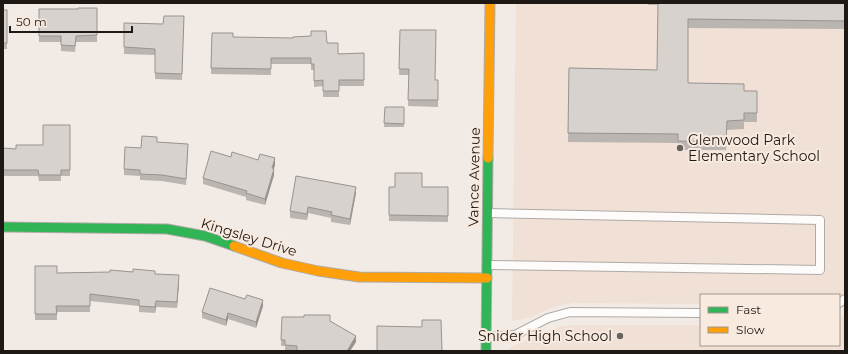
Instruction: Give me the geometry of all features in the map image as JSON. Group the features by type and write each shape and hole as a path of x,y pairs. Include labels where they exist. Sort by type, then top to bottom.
{"street":[{"name":"Vance Avenue","path":"486,351 490,3"},
{"name":"Kingsley Drive","path":"3,226 167,229 205,236 282,264 318,271 360,277 487,278"}],"lane":[{"path":"487,213 820,220 820,270 487,265"},
{"path":"486,337 515,335 548,318 570,312 700,313"}],"shaded area":[{"name":"Glenwood Park Elementary School","path":"516,3 845,3 845,292 840,295 840,294 700,294 700,304 573,303 550,308 532,317 512,321"},
{"name":"Snider High School","path":"845,314 845,351 509,351 509,348 561,326 574,325 700,325 700,346 840,346 840,316"}],"building":[{"path":"658,3 845,3 845,21 688,19 688,83 744,84 744,91 757,91 757,113 744,113 744,120 727,121 726,142 678,141 678,134 568,133 569,68 657,70"},
{"path":"97,8 97,35 76,36 75,46 61,45 61,36 39,36 39,9"},
{"path":"3,10 7,10 7,43 3,43"},
{"path":"164,16 184,16 182,74 155,73 155,49 124,47 124,23 163,24"},
{"path":"400,30 436,30 435,80 438,80 438,100 408,100 409,69 399,69"},
{"path":"311,31 326,31 327,43 338,43 338,54 364,53 364,80 339,80 339,91 323,91 323,80 314,81 314,64 311,64 311,58 271,58 271,69 211,68 212,33 233,33 233,37 293,38 311,36"},
{"path":"385,107 404,107 404,124 384,123"},
{"path":"43,125 70,125 70,170 61,170 61,175 39,175 38,170 3,170 3,148 16,149 16,145 43,145"},
{"path":"142,136 157,137 157,142 188,144 186,179 162,175 140,174 140,170 124,169 125,147 141,148"},
{"path":"211,151 231,157 232,152 258,160 260,154 275,158 272,168 274,169 265,199 246,193 247,191 203,178"},
{"path":"395,173 422,173 422,187 448,187 448,216 389,215 389,187 395,187"},
{"path":"296,176 356,187 350,219 331,215 332,212 308,207 307,214 290,211"},
{"path":"35,266 57,266 57,273 110,272 110,270 133,272 133,269 155,271 155,274 179,275 177,302 156,301 155,307 139,306 139,300 90,294 90,306 56,306 57,314 35,314"},
{"path":"210,288 245,299 247,295 263,300 256,322 228,313 226,320 202,312"},
{"path":"304,315 330,315 330,321 356,336 347,351 297,351 297,346 285,345 285,340 281,340 282,317 304,317"},
{"path":"422,320 441,320 442,351 377,351 377,326 422,327"}],"traffic: fast":[{"path":"486,351 488,158"},
{"path":"3,227 167,229 205,236 234,246"}],"traffic: slow":[{"path":"488,158 490,3"},
{"path":"234,246 282,263 318,271 359,277 487,278"}],"place":[{"name":"Glenwood Park Elementary School","path":"680,148"},
{"name":"Snider High School","path":"620,336"}]}
